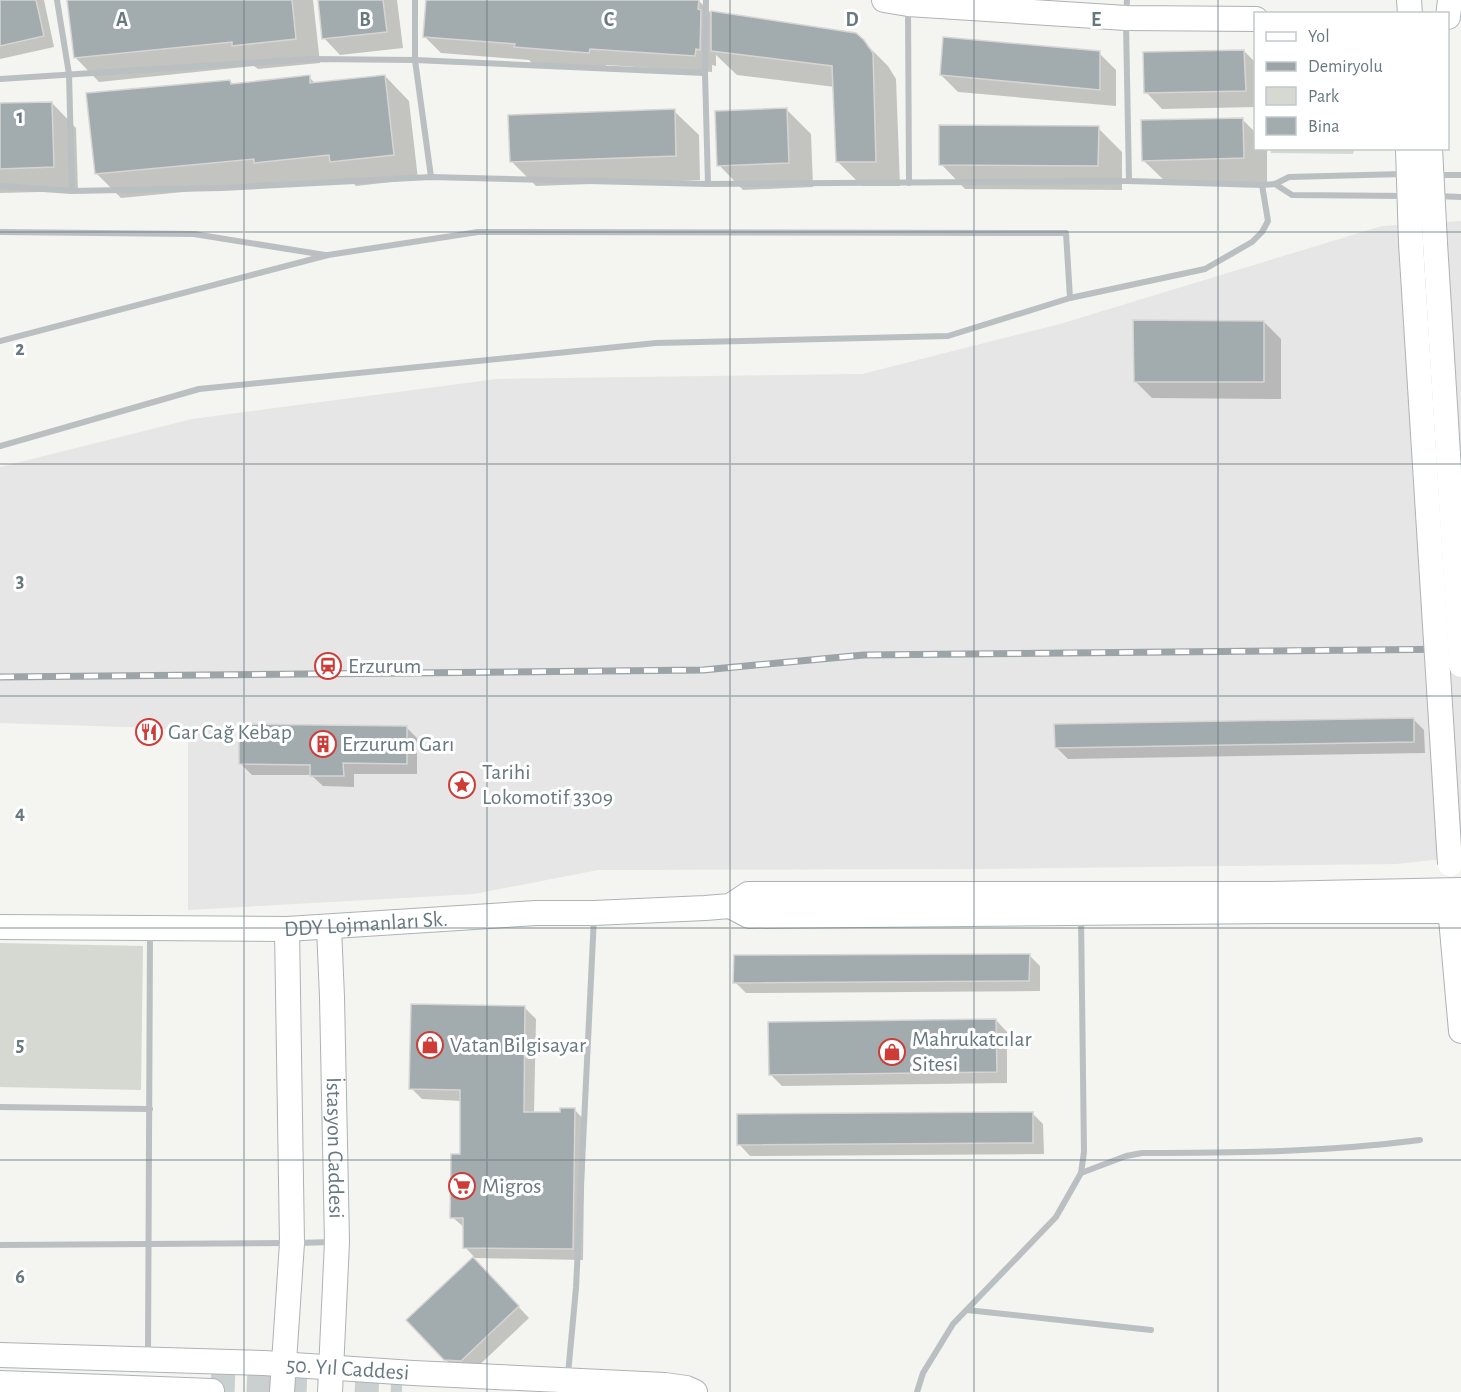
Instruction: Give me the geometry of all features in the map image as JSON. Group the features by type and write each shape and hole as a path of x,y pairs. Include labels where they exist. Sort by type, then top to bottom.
{"street":[{"path":"57,0 69,74 72,190"},
{"path":"415,0 415,60 431,177"},
{"path":"706,0 708,184"},
{"path":"884,0 1126,9 1254,19"},
{"path":"908,2 909,183"},
{"path":"1126,9 1129,181"},
{"path":"0,79 311,59 415,60 705,73"},
{"path":"1409,150 1421,185 1435,243 1461,665"},
{"path":"1430,150 1411,243 1450,864 1455,900 1461,1031"},
{"path":"1275,184 1292,195 1421,185 1461,176"},
{"path":"0,186 72,190 222,188 431,177 708,184 1129,181 1262,185 1275,184 1289,177 1421,185 1461,197"},
{"path":"0,446 199,389 656,343 948,336 1070,298 1205,269 1252,242 1262,232 1268,221 1262,185"},
{"path":"0,232 195,234 328,255"},
{"path":"0,341 328,255 478,232 1066,233 1070,298"},
{"path":"748,894 1266,894 1455,900 1081,913 749,916 730,906 748,894"},
{"name":"DDY Lojmanları Sk.","path":"0,927 329,928 536,913 594,913 730,906"},
{"path":"567,1381 576,1288 594,913"},
{"path":"917,1392 923,1373 953,1324 1056,1217 1081,1173 1084,1152 1081,913"},
{"name":"İstasyon Caddesi","path":"329,928 337,1242 330,1392"},
{"path":"148,1359 150,929"},
{"name":"İstasyon Caddesi","path":"282,1392 282,1365 292,1243 287,929"},
{"path":"0,1107 150,1109"},
{"path":"1081,1173 1126,1156 1142,1154 1299,1151 1358,1148 1420,1140"},
{"path":"0,1245 337,1242"},
{"path":"967,1310 1151,1330"},
{"name":"50. Yıl Caddesi","path":"0,1355 282,1365 664,1385 686,1388 695,1392"},
{"path":"0,1371 211,1386"},
{"path":"0,1383 211,1386"},
{"name":"50. Yıl Caddesi","path":"402,1388 514,1392"}],"shaded area":[{"path":"1461,221 1461,857 1396,864 984,869 598,870 474,894 188,910 188,732 157,728 0,723 0,467 192,419 497,379 862,374 1060,324 1382,226"}],"green space":[{"path":"1271,150 1355,150 1353,154 1271,153"},
{"path":"0,943 143,946 141,1090 0,1087"}],"building":[{"path":"0,0 36,0 44,36 0,46"},
{"path":"67,0 292,0 296,39 232,46 232,42 74,58"},
{"path":"318,0 383,0 387,32 322,39"},
{"path":"426,0 699,0 700,50 696,49 695,56 590,49 589,53 514,47 515,44 423,37"},
{"path":"711,11 856,33 864,40 873,53 876,162 836,162 832,66 711,51"},
{"path":"943,37 1100,51 1100,90 940,75"},
{"path":"1244,50 1246,91 1144,93 1143,52"},
{"path":"310,75 310,83 385,75 394,155 330,162 329,155 254,163 254,159 95,174 86,93 230,80 231,84"},
{"path":"52,102 54,167 0,169 0,103"},
{"path":"787,108 789,163 717,166 715,111"},
{"path":"675,109 676,156 510,162 508,115"},
{"path":"1243,118 1244,158 1142,161 1141,120"},
{"path":"939,125 1099,126 1098,166 939,165"},
{"path":"1133,320 1264,321 1264,382 1134,382"},
{"path":"1414,718 1414,742 1055,748 1054,724"},
{"name":"Erzurum Garı","path":"239,724 407,726 407,764 343,763 344,776 310,776 310,765 239,764"},
{"path":"1030,954 1029,981 733,983 734,955"},
{"path":"411,1004 525,1006 524,1112 560,1112 560,1108 575,1108 573,1249 463,1248 463,1218 450,1218 451,1154 460,1154 460,1090 409,1089"},
{"path":"996,1019 997,1072 769,1075 768,1022"},
{"path":"1033,1112 1033,1143 737,1145 737,1114"},
{"path":"473,1257 519,1306 461,1361 444,1360 406,1320"}],"tunnel":[{"path":"211,1380 402,1388"}],"railway":[{"path":"0,677 703,670 864,655 1461,649"}],"place":[{"name":"Erzurum","path":"328,666"},
{"name":"Gar Cağ Kebap","path":"149,732"},
{"name":"Erzurum Garı","path":"323,744"},
{"name":"Tarihi Lokomotif 3309","path":"462,785"},
{"name":"Vatan Bilgisayar","path":"430,1045"},
{"name":"Mahrukatcılar Sitesi","path":"892,1052"},
{"name":"Migros","path":"462,1186"}]}
